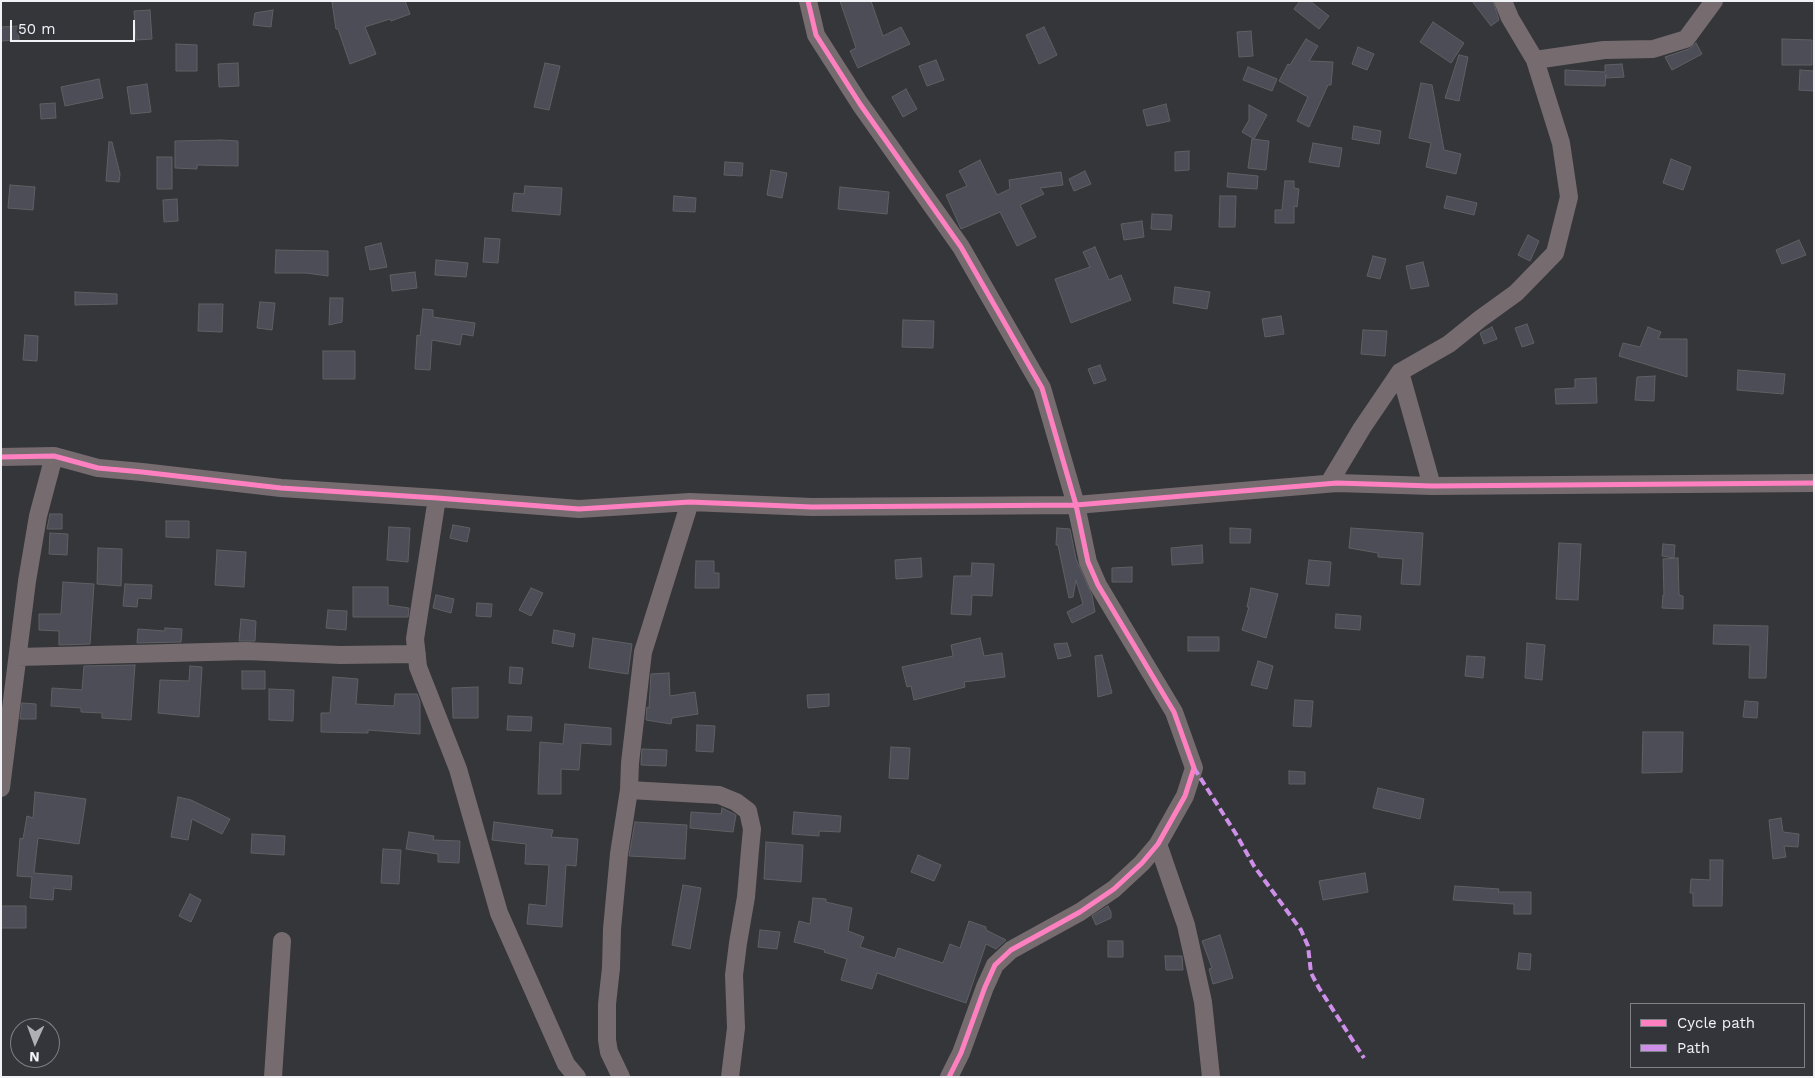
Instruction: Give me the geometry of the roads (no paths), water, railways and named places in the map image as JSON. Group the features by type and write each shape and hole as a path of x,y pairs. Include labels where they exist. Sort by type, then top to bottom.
{"street":[{"path":"808,1 816,35 860,104 961,247 1042,388 1076,505 1088,562 1098,585 1174,712 1194,768 1185,796 1158,844 1142,863 1114,888 1080,912 1011,950 995,965 961,1053 949,1077"},
{"path":"1329,483 1362,428 1400,372 1449,344 1516,293 1556,253 1569,198 1561,143 1536,60 1510,18 1503,1"},
{"path":"1536,60 1604,50 1653,49 1686,38 1714,1"},
{"path":"1400,372 1432,486"},
{"path":"1,457 54,456 98,468 281,488 579,509 690,502 812,507 1076,505 1329,483 1432,486 1814,483"},
{"path":"1,788 27,581 38,516 54,456"},
{"path":"437,498 415,639 418,667 458,769 499,913 566,1064 577,1077"},
{"path":"621,1077 609,1052 607,1004 620,854 629,790 630,763 643,652 690,502"},
{"path":"18,657 246,651 340,655 417,654"},
{"path":"629,790 719,795 736,802 748,811 752,829 746,897 734,976 736,1028 730,1077"},
{"path":"1158,844 1186,926 1203,1002 1210,1077"},
{"path":"273,1077 282,941"}]}
